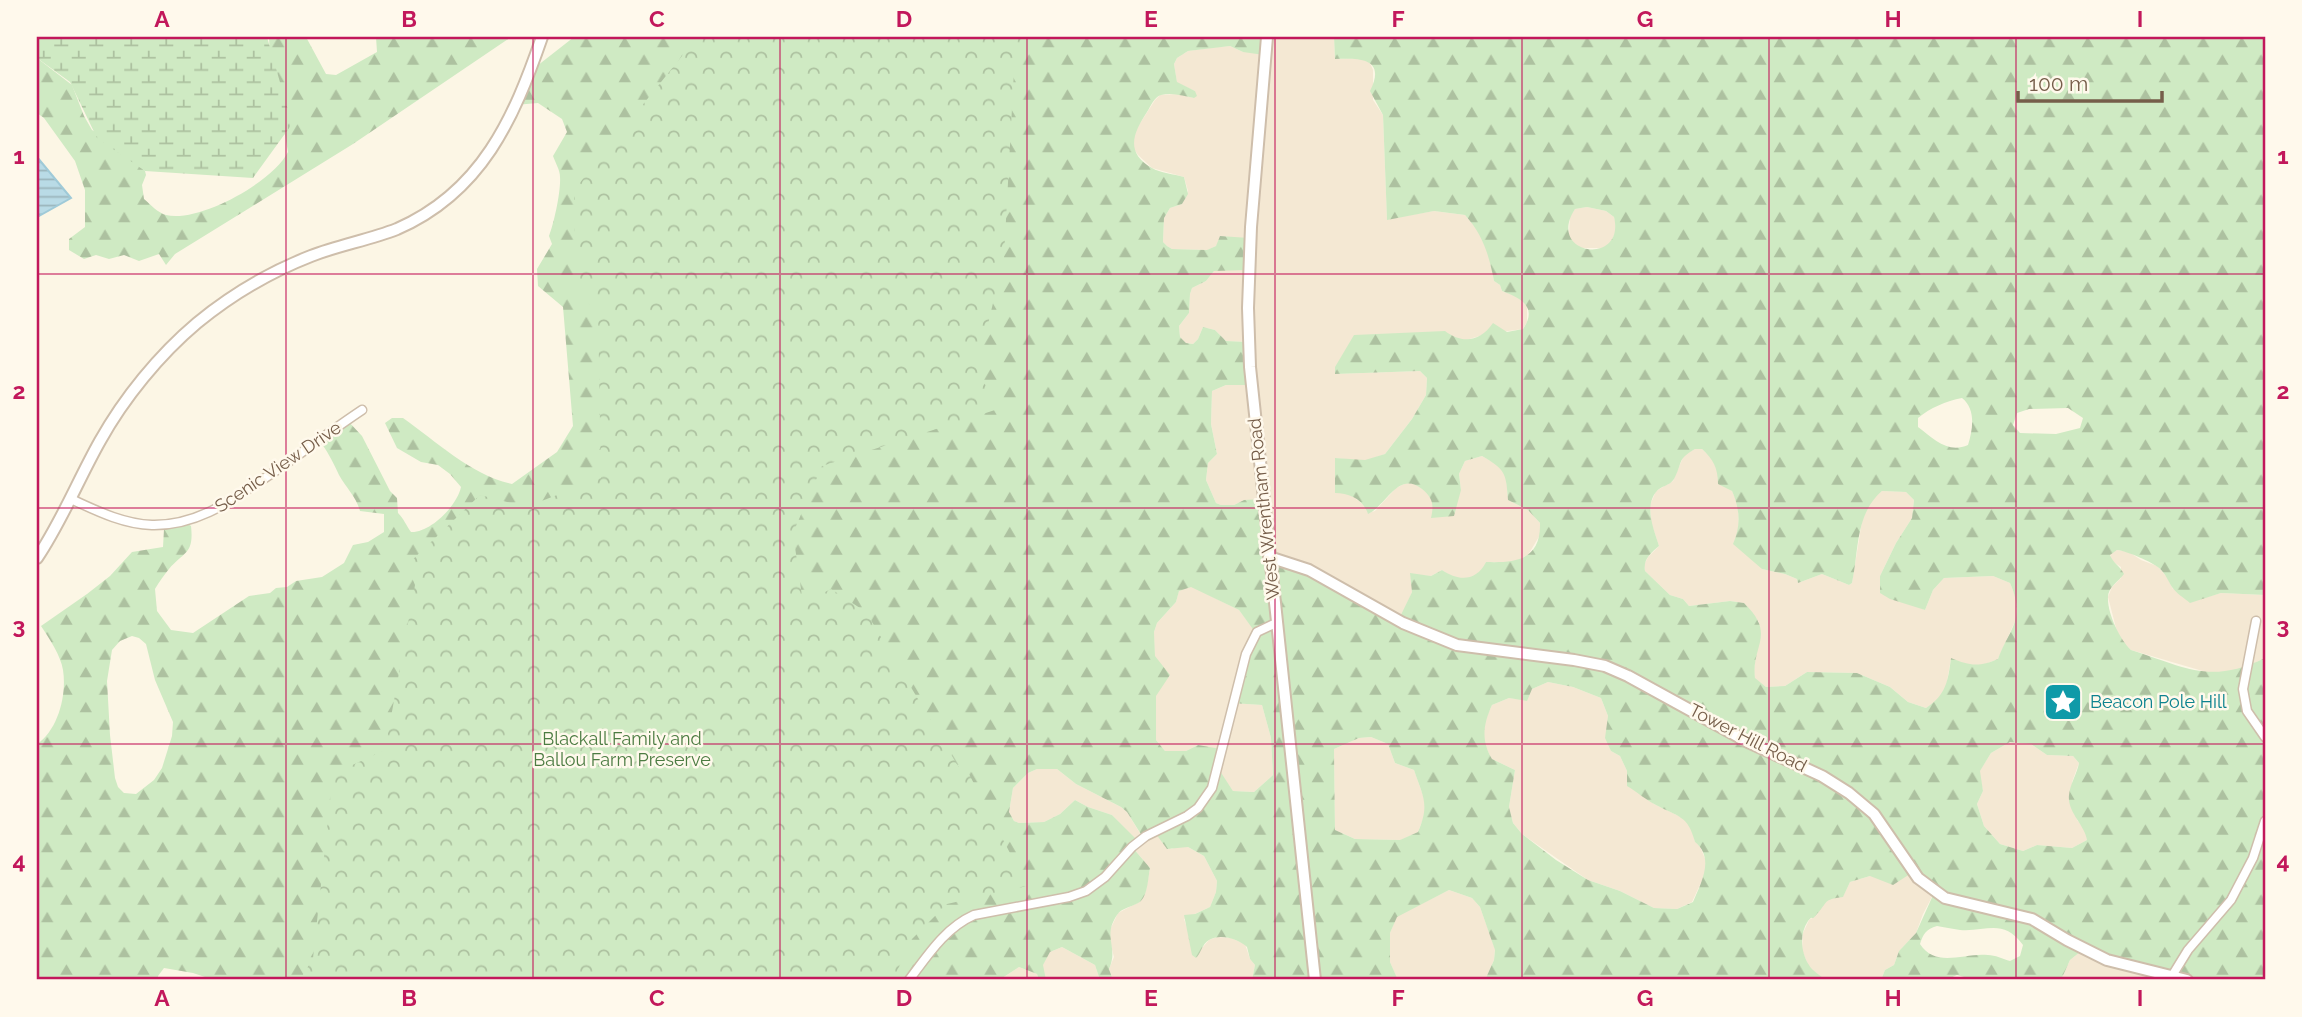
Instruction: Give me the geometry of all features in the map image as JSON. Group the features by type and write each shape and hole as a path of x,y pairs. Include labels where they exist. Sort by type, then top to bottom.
{"street":[{"path":"37,558 55,530 101,439 137,386 196,324 228,299 266,277 311,256 396,229 424,214 474,173 495,146 513,113 542,37"},
{"name":"West Wrentham Road","path":"1267,37 1251,227 1248,308 1250,367 1315,980"},
{"name":"Scenic View Drive","path":"71,499 104,514 137,523 166,524 192,520 213,512 362,410"},
{"name":"Tower Hill Road","path":"1269,557 1309,570 1403,623 1457,645 1574,660 1605,666 1628,676 1750,743 1822,776 1849,793 1874,814 1918,878 1945,898 2032,919 2106,960 2129,968 2187,980"},
{"path":"2256,621 2243,689 2247,711 2265,737"},
{"path":"909,980 942,938 961,921 974,915 1069,897 1086,891 1105,877 1132,847 1146,836 1187,817 1198,808 1212,788 1246,654 1257,632 1276,623"},
{"path":"2172,976 2188,950 2231,900 2253,858 2265,821"}],"shaded area":[{"path":"1265,37 1334,37 1335,59 1363,58 1369,61 1373,70 1373,100 1383,115 1387,219 1434,211 1465,215 1477,229 1489,254 1494,281 1500,285 1502,291 1521,298 1527,306 1527,322 1523,329 1486,334 1463,341 1454,339 1335,374 1420,371 1427,378 1426,395 1412,419 1385,454 1365,461 1335,458 1335,493 1349,493 1366,507 1368,513 1375,511 1396,488 1406,483 1416,484 1430,495 1434,505 1461,490 1459,474 1465,461 1482,456 1498,465 1506,475 1508,500 1528,510 1540,523 1540,535 1528,555 1513,563 1486,562 1482,572 1467,579 1453,578 1442,570 1431,576 1416,575 1400,619 1274,558 1244,500 1234,505 1216,503 1206,480 1208,463 1217,454 1211,424 1212,391 1226,385 1248,385 1248,342 1226,341 1215,330 1203,327 1193,344 1186,343 1180,337 1179,326 1189,313 1192,288 1206,281 1214,271 1228,237 1224,236 1216,246 1208,250 1172,249 1163,242 1164,218 1170,208 1182,204 1188,191 1184,177 1152,168 1138,155 1133,140 1137,128 1160,95 1178,94 1194,98 1195,91 1177,83 1174,64 1177,58 1188,51 1217,47 1230,46 1243,52"},
{"path":"1587,207 1606,211 1614,217 1617,228 1611,243 1604,248 1579,248 1572,243 1569,236 1570,216 1575,209"},
{"path":"1695,449 1702,449 1713,459 1718,474 1732,491 1738,504 1739,532 1762,569 1785,574 1797,579 1798,583 1822,574 1849,585 1852,583 1862,521 1870,501 1882,491 1906,492 1914,500 1912,518 1880,576 1910,604 1925,610 1933,590 1944,578 1993,576 2010,583 2016,598 2017,617 1998,659 1971,666 1951,659 1946,687 1937,701 1926,708 1908,702 1890,687 1857,673 1807,672 1785,686 1766,687 1755,679 1754,672 1759,622 1744,603 1730,601 1689,606 1683,599 1670,595 1645,571 1644,565 1648,557 1659,546 1651,522 1650,505 1656,491 1673,481 1684,455"},
{"path":"2117,550 2129,552 2157,566 2173,589 2207,597 2221,593 2265,595 2265,658 2243,669 2222,673 2206,672 2131,650 2122,642 2108,597 2112,587 2121,578 2121,567 2112,561 2110,554"},
{"path":"1191,586 1239,610 1256,632 1232,703 1262,705 1271,738 1273,775 1254,792 1233,791 1198,745 1186,751 1165,751 1156,740 1154,632 1157,623 1176,602 1179,590"},
{"path":"1548,682 1573,687 1601,698 1608,716 1607,733 1611,751 1620,756 1643,795 1654,804 1685,819 1692,828 1695,842 1699,844 1706,861 1705,874 1692,902 1677,909 1654,908 1620,891 1588,880 1522,834 1513,823 1509,807 1515,770 1490,756 1483,740 1485,720 1492,705 1509,698 1521,699 1532,689"},
{"path":"1371,737 1388,744 1395,763 1414,770 1425,801 1425,814 1418,832 1401,840 1355,839 1335,830 1334,749 1359,738"},
{"path":"2010,742 2031,744 2047,755 2073,756 2079,763 2072,782 2077,820 2086,830 2087,840 2072,848 2037,845 2023,851 2000,844 1984,826 1977,804 1983,791 1979,772 1991,753"},
{"path":"1037,769 1057,769 1076,784 1121,807 1141,835 1154,831 1171,849 1188,847 1204,856 1217,881 1216,892 1210,907 1184,919 1188,931 1202,948 1209,940 1217,937 1231,938 1245,944 1255,965 1252,980 1113,980 1109,969 1114,957 1108,934 1118,913 1141,901 1150,868 1133,848 1136,840 1112,815 1075,800 1060,814 1044,822 1014,821 1009,812 1013,788 1028,773"},
{"path":"1913,872 1934,893 1916,933 1899,951 1894,965 1885,970 1881,980 1825,980 1809,967 1802,950 1803,933 1821,905 1829,899 1843,896 1850,882 1870,876"},
{"path":"1449,890 1472,898 1480,907 1495,949 1494,960 1485,980 1397,979 1390,962 1390,933 1397,916"},
{"path":"1062,947 1095,965 1100,980 1046,980 1042,966 1050,952"},
{"path":"2085,948 2145,967 2157,980 2061,980 2070,960"},
{"path":"1019,967 1037,974 1039,980 999,980"}],"green space":[{"path":"37,37 267,37 292,124 253,178 145,171 97,138 70,82 37,58"},
{"path":"269,37 306,37 326,74 336,75 377,52 376,37 511,37 353,144 175,254 166,265 159,254 139,261 124,255 109,259 96,255 84,259 69,250 69,239 85,227 85,190 75,161 44,118 37,113 37,58 72,85 92,130 119,146 145,171 142,185 144,199 163,214 180,216 197,213 234,198 267,176 288,152 285,135 272,106"},
{"path":"574,37 1265,37 1264,55 1243,52 1230,46 1188,51 1177,58 1174,64 1177,82 1195,91 1197,96 1159,96 1135,134 1135,149 1143,162 1159,171 1184,177 1188,194 1182,204 1170,208 1164,218 1163,242 1167,246 1172,249 1207,250 1216,246 1220,236 1249,238 1248,270 1214,271 1206,281 1192,288 1189,313 1179,326 1180,337 1186,343 1193,344 1203,327 1215,330 1226,341 1248,342 1248,385 1226,385 1212,391 1211,424 1217,454 1208,463 1206,480 1216,503 1221,505 1262,499 1269,555 1399,619 1412,592 1410,573 1431,576 1442,570 1466,578 1482,569 1486,562 1507,562 1525,557 1536,545 1540,523 1528,510 1508,500 1503,473 1482,456 1465,461 1459,474 1461,490 1454,516 1431,518 1432,505 1428,495 1414,484 1399,486 1368,514 1363,504 1355,498 1335,493 1335,458 1365,460 1385,454 1412,419 1426,395 1427,378 1420,371 1335,374 1335,367 1354,335 1445,331 1458,338 1470,339 1482,334 1493,323 1507,332 1523,329 1529,315 1521,300 1502,291 1500,285 1494,281 1484,246 1465,215 1434,211 1387,220 1383,115 1370,91 1375,72 1368,62 1335,59 1334,37 2265,37 2265,595 2221,593 2190,603 2174,589 2159,568 2139,557 2117,550 2110,555 2124,574 2112,587 2108,597 2115,626 2131,650 2183,667 2213,672 2228,671 2265,658 2265,980 2157,980 2145,967 2085,948 2070,960 2061,980 1975,980 1957,975 1946,980 1881,980 1885,970 1894,965 1899,951 1916,933 1934,893 1913,872 1893,885 1870,876 1850,882 1843,897 1829,900 1815,917 1808,921 1802,937 1804,955 1810,967 1825,980 1485,980 1494,960 1495,950 1480,907 1472,898 1449,890 1397,917 1390,933 1390,962 1397,978 1401,980 1252,980 1255,965 1250,959 1247,947 1234,939 1213,938 1205,944 1196,958 1192,955 1184,915 1195,914 1210,907 1216,892 1217,881 1204,856 1188,847 1167,849 1156,834 1142,836 1121,807 1076,784 1057,769 1037,769 1028,773 1013,788 1009,812 1014,821 1044,822 1060,814 1075,800 1112,815 1137,840 1133,848 1150,868 1141,901 1119,912 1113,923 1112,961 1109,969 1113,980 1100,980 1095,965 1062,947 1050,952 1043,965 1046,980 1039,980 1037,974 1019,967 999,980 214,980 164,968 158,980 37,980 37,744 56,721 64,690 60,659 41,626 110,576 132,552 163,547 164,529 188,524 191,526 192,535 190,547 155,589 157,611 171,630 193,633 249,596 270,593 296,581 322,577 344,563 353,545 368,542 384,532 384,514 360,511 322,444 348,421 362,436 390,491 397,498 398,513 411,532 426,528 442,517 454,502 461,487 438,465 421,462 397,448 385,423 392,418 403,418 468,465 497,480 512,484 557,452 573,426 563,307 538,286 537,269 552,244 549,236 560,183 553,156 567,132 562,119 538,103 515,105 528,73","holes":["1587,207 1606,211 1614,217 1615,233 1609,243 1599,249 1588,249 1577,245 1570,237 1569,225 1575,209","1962,398 1970,408 1972,426 1968,445 1954,448 1942,444 1918,427 1918,418 1950,401","2068,408 2083,418 2080,428 2056,434 2020,433 2013,425 2017,413 2029,409","1695,449 1702,449 1706,453 1716,469 1718,484 1732,491 1737,504 1738,524 1733,544 1762,569 1785,574 1797,579 1798,583 1822,574 1849,585 1852,583 1862,522 1873,500 1882,491 1906,492 1914,500 1912,518 1880,576 1880,593 1925,610 1933,590 1944,578 1993,576 2010,583 2017,606 2015,623 1998,659 1974,664 1951,658 1945,687 1938,698 1926,708 1908,702 1890,687 1857,673 1807,672 1785,686 1766,687 1755,678 1761,632 1759,624 1744,603 1730,601 1689,606 1683,599 1670,595 1645,571 1646,560 1659,546 1651,519 1652,498 1658,490 1672,481 1682,459","1191,587 1239,610 1255,632 1231,703 1262,705 1271,738 1273,775 1254,792 1233,791 1218,768 1221,749 1198,745 1186,751 1165,751 1156,740 1156,696 1170,675 1155,656 1154,632 1157,623 1176,602 1179,591","132,636 146,644 155,680 173,722 172,736 162,768 154,780 136,794 124,793 115,778 107,681 112,650 120,641","1548,682 1573,687 1601,698 1608,716 1605,738 1611,751 1620,756 1627,771 1627,786 1685,822 1701,848 1704,871 1693,902 1677,909 1654,908 1620,891 1588,880 1522,834 1513,823 1509,807 1515,770 1492,759 1484,732 1492,705 1509,698 1527,701 1532,689","1371,737 1388,744 1395,763 1414,770 1420,787 1424,814 1418,832 1400,840 1355,839 1335,830 1334,749 1359,738","2010,742 2031,744 2047,755 2073,756 2079,763 2069,801 2087,840 2072,848 2037,845 2023,851 2000,844 1984,826 1977,804 1983,791 1980,771 1991,753","1937,926 1960,930 2001,929 2016,937 2023,945 2020,956 2010,961 1988,955 1942,958 1927,952 1920,944 1928,930"]},
{"name":"Blackall Family and Ballou Farm Preserve","path":"687,37 1023,37 1014,71 1004,257 978,366 995,410 822,466 793,533 803,603 831,589 866,612 964,776 969,774 1027,886 947,904 912,939 893,980 300,980 313,958 333,774 385,750 415,585 407,565 480,495 526,507 601,478 598,309 576,296 574,190 682,56"}],"water":[{"path":"37,157 71,198 37,217"}],"place":[{"name":"Beacon Pole Hill","path":"2063,702"}]}
